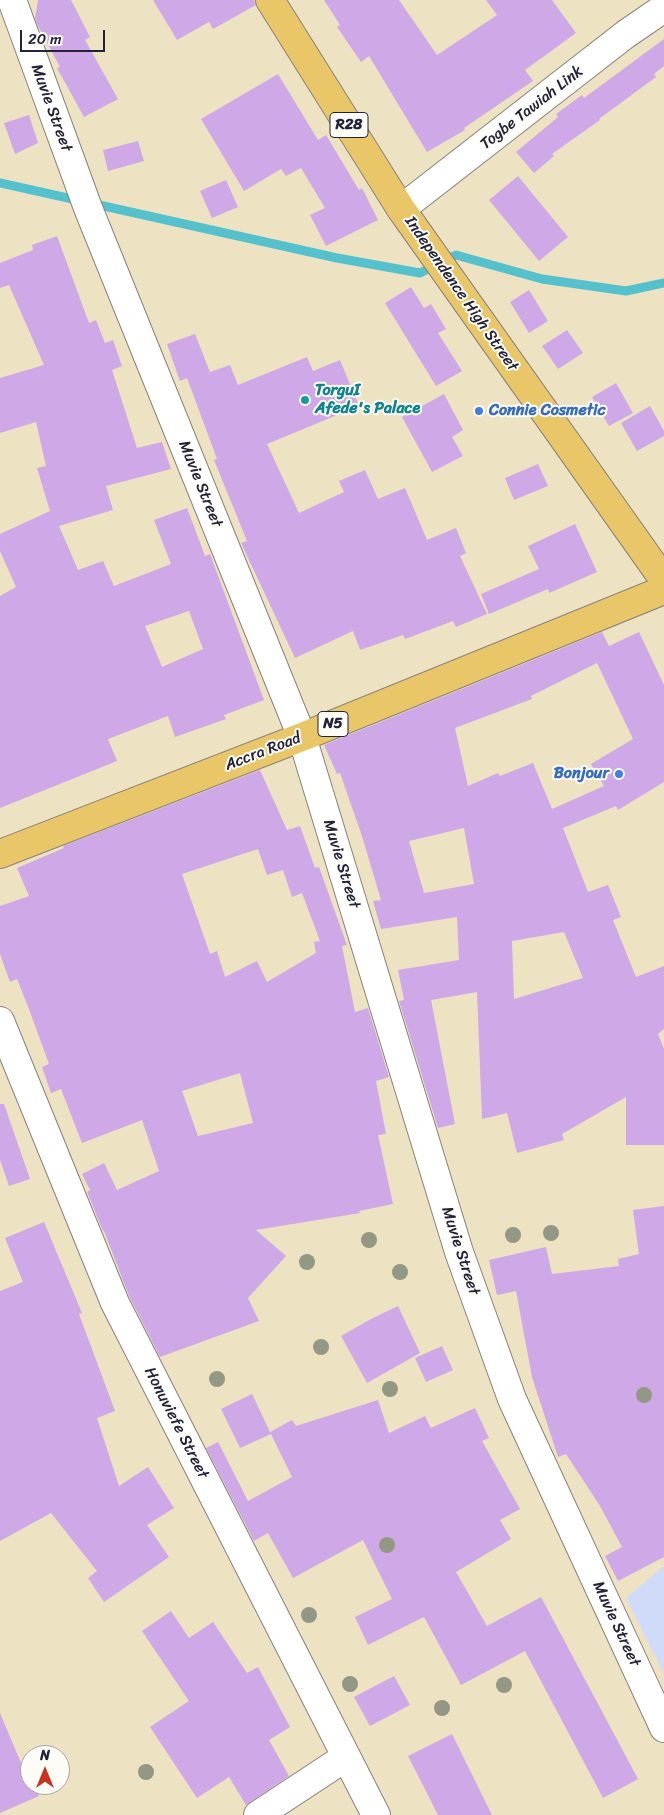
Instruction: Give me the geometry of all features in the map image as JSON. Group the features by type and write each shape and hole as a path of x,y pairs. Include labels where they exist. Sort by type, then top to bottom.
{"main road":[{"name":"Independence High Street","path":"270,0 401,209 664,580"},
{"name":"Accra Road","path":"0,854 302,737 664,590"}],"street":[{"name":"Muvie Street","path":"12,0 85,199 302,737 459,1252 512,1399 664,1728"},
{"name":"Togbe Tawiah Link","path":"401,209 626,34 664,8"},
{"name":"Honuviefe Street","path":"0,1021 115,1303 376,1815"},
{"path":"258,1815 346,1758"}],"shaded area":[{"path":"664,1566 664,1674 626,1598"}],"building":[{"path":"38,0 71,0 90,37 85,40 118,99 84,117 57,68 60,67 37,24 35,18"},
{"path":"153,0 254,0 256,5 213,29 209,22 177,40"},
{"path":"324,0 399,0 437,55 497,15 486,0 552,0 576,33 525,70 533,81 464,128 465,130 427,152 369,56 361,62 337,27 340,25"},
{"path":"664,39 664,66 654,74 656,77 552,154 554,156 534,173 516,152 558,117 556,114 582,95 584,98"},
{"path":"278,74 318,140 326,135 359,190 362,188 378,220 326,246 310,215 325,208 301,168 286,176 281,169 244,191 201,119"},
{"path":"29,115 38,143 15,154 4,123"},
{"path":"138,141 144,161 108,171 103,150"},
{"path":"518,176 568,237 539,261 489,200"},
{"path":"226,180 238,207 212,218 200,191"},
{"path":"57,236 89,323 96,320 105,343 113,340 122,366 112,370 137,448 162,442 171,469 106,486 113,510 59,526 78,570 103,561 114,586 171,564 154,520 187,508 205,556 210,554 264,700 224,715 226,719 175,737 168,716 108,739 117,761 0,808 0,596 16,587 0,551 0,534 50,511 37,468 46,466 36,422 0,433 0,378 44,365 9,285 0,288 0,263 33,250 32,245","holes":["189,611 203,649 162,667 145,626"]},
{"path":"411,287 424,308 431,304 446,329 438,333 462,371 436,386 385,303"},
{"path":"529,290 548,321 529,333 510,302"},
{"path":"567,330 583,353 558,369 542,346"},
{"path":"195,334 210,372 230,365 238,385 307,357 313,371 340,360 359,406 267,444 299,513 344,492 339,481 365,470 378,499 405,488 427,540 456,528 466,553 460,556 487,614 456,627 453,621 405,639 403,635 360,650 353,631 295,658 241,543 247,541 214,460 217,459 187,378 180,381 167,344"},
{"path":"616,383 633,413 609,426 592,397"},
{"path":"444,394 463,430 452,437 463,456 432,472 402,417"},
{"path":"650,406 664,431 664,436 637,451 621,423"},
{"path":"538,464 548,486 514,500 505,478"},
{"path":"575,524 597,572 549,593 548,589 489,614 481,594 539,569 528,546"},
{"path":"602,632 609,646 639,632 664,685 664,782 618,810 616,806 563,828 588,892 608,885 621,917 613,920 636,977 664,966 664,1029 658,1034 664,1049 664,1145 626,1145 626,1097 562,1134 564,1140 517,1153 507,1113 482,1119 477,992 431,1000 455,1124 438,1128 399,1001 404,1000 398,970 459,960 457,917 381,929 373,901 381,900 362,836 340,773 337,774 324,745","holes":["597,663 633,739 591,764 604,786 552,809 533,763 500,776 498,773 468,786 455,728 532,699 531,696","464,828 474,884 424,893 409,841","564,932 583,978 514,999 512,941"]},
{"path":"260,770 287,830 300,826 315,868 319,867 347,945 342,946 355,1012 368,1008 389,1077 376,1081 386,1134 378,1135 393,1204 359,1211 360,1213 256,1230 286,1256 248,1298 259,1321 160,1357 129,1296 87,1192 90,1190 82,1174 104,1163 117,1190 159,1171 142,1120 82,1143 61,1089 51,1093 42,1067 49,1064 29,1009 17,979 10,982 0,954 0,906 29,896 17,868 64,848 63,846","holes":["258,849 267,875 283,870 292,897 302,893 320,941 314,942 316,953 267,982 257,961 225,977 217,951 210,954 182,874","240,1073 253,1123 198,1136 182,1091"]},
{"path":"0,1104 4,1104 30,1179 9,1186 0,1160"},
{"path":"664,1206 664,1557 618,1581 605,1556 622,1547 600,1506 566,1454 558,1457 532,1377 516,1291 497,1295 489,1260 546,1247 552,1274 619,1266 618,1259 639,1254 633,1210"},
{"path":"44,1222 82,1313 79,1314 115,1411 97,1418 119,1486 148,1467 174,1508 147,1525 169,1557 104,1602 88,1578 97,1571 51,1513 0,1541 0,1291 23,1282 5,1238"},
{"path":"398,1306 420,1353 367,1383 341,1336"},
{"path":"442,1346 453,1370 426,1382 415,1358"},
{"path":"252,1394 271,1434 240,1448 221,1409"},
{"path":"378,1400 389,1433 425,1416 431,1428 475,1408 489,1438 482,1441 520,1509 500,1520 511,1539 456,1572 487,1626 541,1597 638,1779 603,1798 525,1651 461,1685 424,1617 368,1645 355,1617 392,1599 363,1540 293,1578 268,1533 254,1541 206,1448 218,1442 248,1501 292,1477 270,1432 292,1420 296,1426"},
{"path":"171,1611 189,1638 213,1622 247,1673 258,1667 290,1727 269,1740 289,1776 246,1805 229,1777 197,1798 150,1727 189,1701 142,1631"},
{"path":"394,1676 410,1705 370,1726 354,1697"},
{"path":"0,1713 20,1760 20,1795 39,1796 0,1813"},
{"path":"452,1734 492,1815 438,1815 408,1756"}],"waterway":[{"path":"0,183 337,258 420,273 456,255 542,279 626,291 664,283"}],"place":[{"name":"TorguI Afede's Palace","path":"305,400"},
{"name":"Connie Cosmetic","path":"479,411"},
{"name":"Bonjour","path":"619,774"}]}
